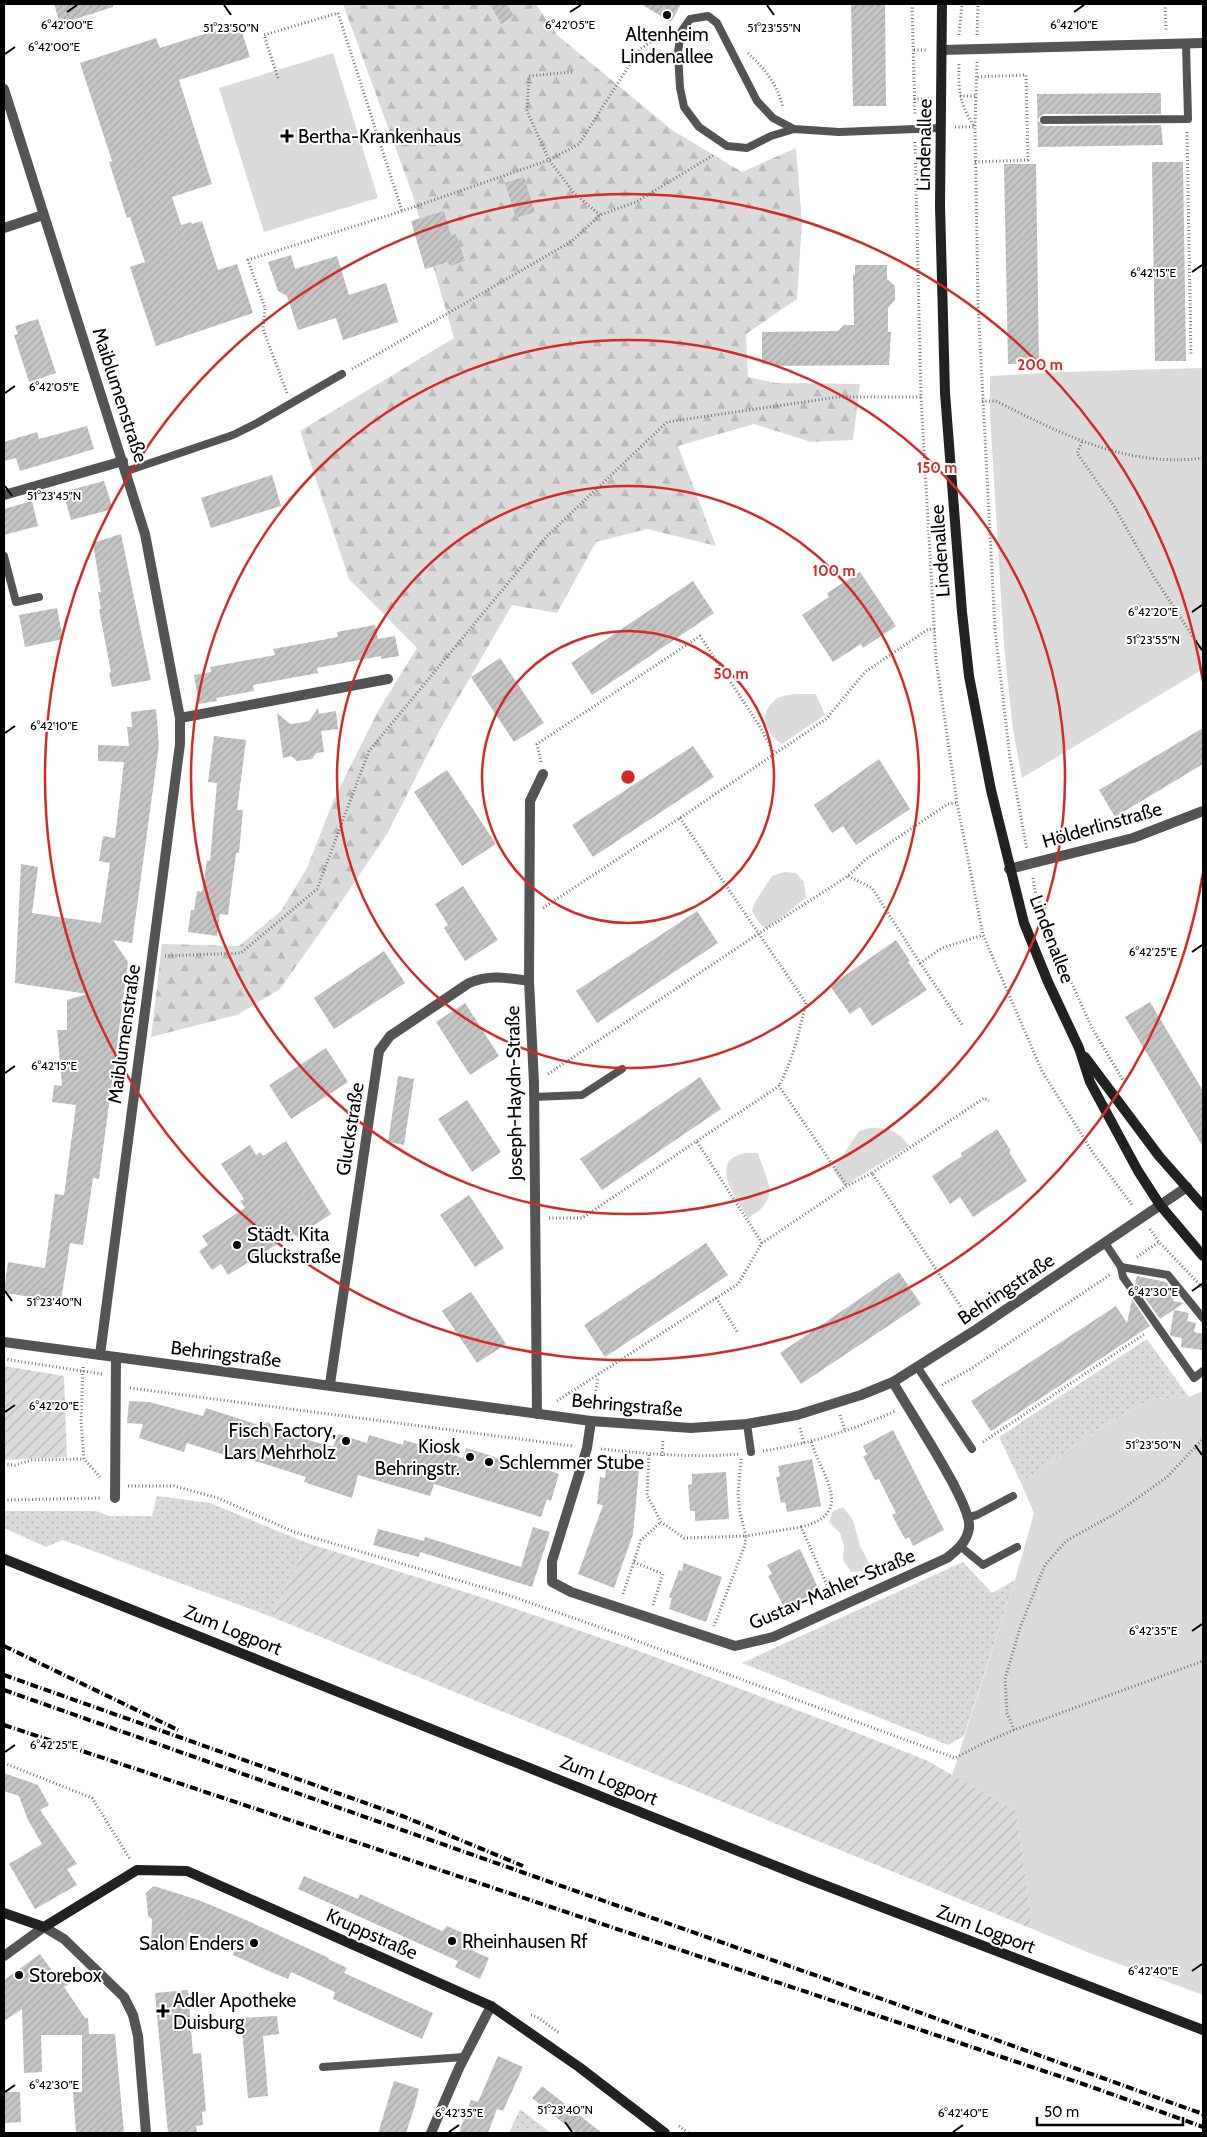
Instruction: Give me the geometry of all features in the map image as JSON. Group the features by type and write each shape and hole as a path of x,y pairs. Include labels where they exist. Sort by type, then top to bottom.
{"street":[{"name":"Lindenallee","path":"942,4 940,206 945,392 962,612 969,676 1009,868 1031,943 1079,1048 1090,1082 1138,1171 1160,1205 1203,1256"},
{"path":"942,50 1203,43"},
{"name":"Maiblumenstraße","path":"4,89 145,534 180,718 180,744 100,1355"},
{"path":"4,228 43,215"},
{"path":"4,495 123,461"},
{"path":"180,718 388,679"},
{"name":"Joseph-Haydn-Straße","path":"537,1414 534,1083 529,981 530,801 543,774"},
{"name":"Hölderlinstraße","path":"1009,868 1133,838 1203,811"},
{"name":"Gluckstraße","path":"330,1384 379,1051 390,1036 469,983 480,978 501,977 529,981"},
{"name":"Lindenallee","path":"1079,1048 1159,1156 1203,1206"},
{"name":"Behringstraße","path":"4,1342 330,1384 591,1421 691,1428 748,1424 813,1411 861,1396 893,1382 918,1368 977,1329 1187,1187"},
{"path":"115,1498 114,1381 116,1357"},
{"path":"893,1382 943,1464 969,1517 970,1528 961,1547"},
{"name":"Gustav-Mahler-Straße","path":"591,1421 587,1448 552,1561 552,1582 571,1592 709,1639 735,1646 773,1638 947,1558 961,1547"},
{"name":"Zum Logport","path":"4,1559 811,1880 1203,2030"},
{"path":"4,1956 44,1927 137,1870"},
{"name":"Kruppstraße","path":"137,1870 187,1871 491,2006 580,2067 665,2133"},
{"path":"4,1913 44,1927 64,1940 110,1982 127,2003 134,2015 138,2036 146,2133"},
{"path":"431,2133 464,2058 491,2006"}],"lane":[{"path":"794,129 773,118 757,101 717,23 708,16 690,19 681,32 678,52 680,88 684,106 699,127 727,146 747,148 771,136 794,129 839,132 941,128"},
{"path":"1044,120 1188,119 1186,43"},
{"path":"126,471 233,435 256,424 342,374"},
{"path":"4,556 16,602 39,597"},
{"path":"534,1097 582,1096 622,1069"},
{"path":"1105,1243 1121,1267 1123,1277 1194,1378 1203,1371"},
{"path":"1121,1267 1168,1275 1203,1318"},
{"path":"918,1368 972,1449"},
{"path":"748,1424 751,1452"},
{"path":"969,1517 977,1515 1013,1496"},
{"path":"961,1547 983,1564 1017,1547"},
{"path":"323,2067 464,2058"}],"path":[{"path":"962,4 959,91 964,109 975,127 982,401 995,630 1010,758 1035,891 1063,964 1092,1028 1126,1085"},
{"path":"1165,4 1166,43"},
{"path":"278,78 264,35 338,13 402,211"},
{"path":"291,403 263,330 265,308 248,260 402,211 550,160 579,144 639,50 675,25"},
{"path":"572,72 529,76 527,111 550,160 574,193 600,215"},
{"path":"975,162 1028,160 1026,75 976,76"},
{"path":"1188,119 1191,356"},
{"path":"941,128 975,127"},
{"path":"342,374 572,241 600,215 636,202 727,146"},
{"path":"152,956 240,953 317,889 369,751 547,536 667,422 838,397 921,397"},
{"path":"982,401 996,401 1082,442 1116,452 1154,459 1203,458"},
{"path":"1082,442 1078,453 1114,506 1154,577 1203,652"},
{"path":"529,917 826,719 866,672 927,630 934,629"},
{"path":"543,774 538,744 700,636 759,725 774,754"},
{"path":"534,1083 848,876 866,859 948,804 957,803"},
{"path":"534,1218 582,1218 779,1086 796,1048 806,1003 680,818"},
{"path":"848,876 872,888 963,1026"},
{"path":"920,963 942,948 983,935"},
{"path":"779,1086 847,1186"},
{"path":"537,1414 738,1284 762,1242 847,1186 872,1173 984,1098 989,1101"},
{"path":"697,1142 762,1242"},
{"path":"872,1173 977,1329"},
{"path":"933,1390 972,1368 1159,1242 1203,1288"},
{"path":"716,1298 738,1333"},
{"path":"972,1449 1157,1326"},
{"path":"83,1353 81,1421 84,1459 103,1480 115,1483 174,1486 218,1498 294,1532 505,1594 954,1758 1014,1730 1203,1661"},
{"path":"4,1359 83,1371 114,1381 587,1448 649,1454 710,1457 740,1454 811,1441 845,1431 906,1406"},
{"path":"591,1421 598,1376"},
{"path":"1014,1730 1007,1713 1005,1679 1020,1628 1045,1565 1066,1541 1118,1512 1168,1477 1203,1439"},
{"path":"649,1454 647,1495 661,1522 684,1538 746,1536 801,1528 824,1518 831,1509 832,1495 825,1472 811,1441"},
{"path":"709,1639 745,1545 746,1536 738,1495 740,1454"},
{"path":"4,1464 32,1460 84,1459"},
{"path":"4,1500 115,1498"},
{"path":"618,1608 641,1540 661,1522"},
{"path":"801,1528 837,1608"},
{"path":"634,1562 663,1574 649,1618"},
{"path":"4,1763 92,1798 137,1870"}],"green space":[{"path":"343,4 536,4 557,35 672,130 742,172 796,148 802,223 797,299 746,334 748,377 776,383 860,384 853,440 811,442 754,424 678,446 716,546 647,529 596,542 557,613 512,605 442,726 387,834 280,989 237,1015 151,1037 162,944 239,946 281,911 307,868 334,799 378,711 417,648 349,579 300,431 454,338 412,193"},
{"path":"333,53 378,198 264,232 219,88"},
{"path":"1203,368 1203,669 1022,778 1013,730 1004,646 990,415 990,376"},
{"path":"816,694 825,715 782,744 776,740 766,724 765,719 768,707 778,698 788,695"},
{"path":"784,872 796,873 804,882 806,898 766,929 759,923 752,911 755,902 772,876"},
{"path":"870,1128 882,1128 897,1133 909,1146 844,1186 833,1170 859,1131"},
{"path":"746,1153 758,1153 769,1190 765,1204 759,1211 748,1218 732,1191 726,1172 728,1163 734,1157"},
{"path":"1147,1339 1189,1397 1151,1399 1097,1430 1021,1483 999,1437"},
{"path":"4,1366 64,1376 67,1457 4,1460"},
{"path":"1203,1391 1203,1995 1087,1952 1030,1928 1031,1916 1016,1811 952,1775 1015,1580 1034,1513 1021,1483 1097,1430 1151,1399 1189,1397"},
{"path":"157,1496 210,1503 307,1543 272,1617 63,1540 46,1547 4,1528 4,1511 96,1511 109,1516 152,1516"},
{"path":"843,1507 853,1520 860,1546 869,1563 863,1571 851,1572 843,1560 844,1546 840,1533 829,1522 833,1511"},
{"path":"307,1543 481,1597 639,1651 926,1760 1016,1811 1031,1916 1030,1928 272,1617"},
{"path":"963,1562 992,1593 1015,1580 964,1736 948,1745 742,1663"},
{"path":"520,2109 551,2133 509,2133"}],"building":[{"path":"54,4 113,4 113,7 60,24"},
{"path":"490,4 507,4 514,16 501,24"},
{"name":"Altenheim Lindenallee","path":"641,4 681,4 671,22"},
{"path":"851,4 885,4 886,106 853,106"},
{"path":"239,23 250,57 179,80 212,184 172,197 181,225 202,221 218,270 237,264 253,313 156,346 130,267 145,262 130,217 127,218 109,162 112,161 80,63 156,38 160,48"},
{"path":"1161,93 1161,114 1044,114 1039,117 1038,121 1044,126 1161,125 1163,145 1038,147 1037,94"},
{"path":"1152,162 1183,162 1186,361 1155,361"},
{"path":"1004,164 1036,164 1039,363 1008,364"},
{"path":"524,177 535,212 516,218 505,183"},
{"path":"444,211 451,235 456,234 465,261 450,266 448,262 425,269 411,221"},
{"path":"291,255 295,269 337,256 349,295 386,283 398,322 343,340 336,318 298,330 287,296 278,291 268,262"},
{"path":"855,265 887,265 887,279 895,286 895,300 888,308 888,332 891,332 889,365 772,366 772,364 762,364 762,332 838,331 844,325 854,325 853,274 855,275"},
{"path":"38,319 56,373 29,382 14,335 18,334 15,326"},
{"path":"87,426 94,449 20,471 16,458 4,461 4,442 37,432 39,439"},
{"path":"272,475 281,506 211,528 201,498"},
{"path":"104,481 113,509 71,520 63,492"},
{"path":"32,501 38,526 4,535 4,509"},
{"path":"121,534 151,680 112,687 99,609 101,609 98,592 101,592 93,543"},
{"path":"860,572 896,626 863,648 861,644 833,662 802,615 829,597 827,593"},
{"path":"693,581 714,613 592,695 571,663"},
{"path":"57,608 63,639 25,647 19,615"},
{"path":"375,625 378,639 395,636 399,656 381,659 381,656 317,668 318,673 253,685 254,691 216,698 217,701 199,704 194,675 211,672 210,667 275,655 273,649 338,637 337,632"},
{"path":"500,658 544,723 514,742 471,677"},
{"path":"318,708 319,714 336,711 338,729 321,731 324,752 316,753 312,759 297,761 291,756 283,758 277,713 290,724 299,723 309,721"},
{"path":"156,709 159,745 132,943 113,940 128,962 99,1179 93,1178 83,1245 70,1243 61,1301 4,1293 8,1262 45,1268 55,1194 64,1195 76,1105 52,1102 54,1085 62,1086 57,1030 67,1030 67,1000 88,994 15,983 21,864 38,867 32,913 101,923 110,863 99,861 103,836 115,838 124,762 98,761 98,745 129,746 127,727 132,727 131,712"},
{"path":"1203,728 1203,764 1115,817 1099,790"},
{"path":"214,736 246,740 237,810 243,810 239,853 236,853 228,915 220,914 217,936 188,932 191,910 194,910 197,891 202,892 207,860 210,861 217,783 208,782"},
{"path":"693,746 714,777 593,857 572,825"},
{"path":"879,759 910,809 856,845 843,826 832,833 814,805"},
{"path":"447,770 496,844 462,866 414,792"},
{"path":"463,886 498,940 465,961 444,928 448,925 435,904"},
{"path":"697,911 718,943 597,1023 576,991"},
{"path":"896,940 927,990 872,1026 860,1007 850,1014 830,986"},
{"path":"384,951 405,983 334,1029 314,998"},
{"path":"1150,1002 1203,1091 1203,1147 1125,1017"},
{"path":"465,1003 499,1056 470,1075 436,1022"},
{"path":"326,1048 348,1082 291,1119 269,1085"},
{"path":"398,1076 414,1079 404,1145 388,1142"},
{"path":"700,1077 721,1109 602,1190 580,1159"},
{"path":"467,1100 501,1152 472,1172 438,1119"},
{"path":"997,1129 1027,1181 973,1217 960,1197 950,1204 932,1176 962,1156 961,1153"},
{"path":"286,1141 331,1214 297,1237 294,1234 228,1275 221,1264 212,1270 199,1251 208,1245 202,1236 245,1208 240,1201 244,1199 221,1164 250,1145 256,1155 260,1152 263,1156"},
{"path":"469,1195 504,1248 475,1267 440,1215"},
{"path":"706,1243 728,1275 605,1357 584,1325"},
{"path":"899,1272 921,1304 801,1384 780,1353"},
{"path":"1137,1276 1166,1282 1168,1284 1167,1291 1175,1293 1173,1301 1184,1303 1160,1319 1135,1284"},
{"path":"471,1292 506,1344 477,1363 442,1311"},
{"path":"1132,1299 1150,1326 991,1431 971,1401 1116,1306 1127,1323"},
{"path":"1174,1310 1189,1313 1187,1321 1196,1323 1194,1332 1203,1334 1203,1350 1181,1347 1182,1338 1171,1336"},
{"path":"129,1401 149,1402 203,1416 206,1408 258,1425 258,1423 264,1424 269,1422 275,1432 286,1427 294,1436 333,1447 338,1434 367,1443 369,1435 403,1445 404,1440 463,1458 466,1448 530,1468 536,1466 559,1474 551,1501 547,1499 541,1517 434,1484 430,1496 358,1475 352,1498 304,1482 306,1477 265,1464 232,1455 231,1457 187,1443 184,1452 139,1438 143,1424 127,1423"},
{"path":"893,1430 944,1530 913,1546 909,1537 905,1539 892,1515 896,1513 879,1479 875,1480 863,1456 867,1455 863,1446"},
{"path":"812,1459 821,1506 787,1512 785,1502 781,1503 776,1477 780,1476 778,1466"},
{"path":"606,1468 639,1471 633,1534 614,1588 578,1574 603,1505 597,1504 600,1477 605,1478"},
{"path":"726,1472 729,1519 695,1521 695,1511 690,1511 688,1485 692,1484 692,1474"},
{"path":"533,1527 550,1532 532,1587 420,1552 419,1557 373,1545 378,1529 424,1541 425,1537 521,1567"},
{"path":"800,1549 820,1592 785,1609 768,1576 772,1574 767,1565"},
{"path":"684,1563 722,1577 706,1622 669,1609 672,1598 669,1597 679,1570 682,1571"},
{"path":"4,1773 38,1785 49,1805 40,1810 77,1864 67,1869 77,1885 35,1909 9,1864 42,1844 28,1820 19,1796 4,1791"},
{"path":"304,1876 358,1899 360,1894 442,1931 447,1926 466,1934 464,1947 489,1958 480,1979 455,1967 458,1961 298,1889"},
{"path":"154,1886 201,1901 246,1920 329,1958 347,1968 344,1973 433,2013 422,2039 333,1999 335,1992 291,1972 288,1979 233,1955 234,1951 189,1932 186,1950 166,1943 166,1952 151,1951 152,1919 148,1916 146,1893"},
{"path":"40,1954 55,1975 59,1972 70,1983 64,1987 85,2018 88,2018 89,2034 115,2034 124,2133 76,2133 73,2092 82,2092 82,2035 41,2035 42,2072 24,2073 22,2009 4,2021 4,1980"},
{"path":"188,1990 193,2054 201,2053 206,2111 202,2112 203,2125 196,2126 197,2133 168,2133 155,1993"},
{"path":"277,2016 279,2034 263,2036 268,2096 248,2098 241,2018"},
{"path":"498,2056 523,2067 503,2111 497,2109 488,2133 459,2133 471,2100 478,2102"},
{"path":"394,2081 419,2089 415,2105 406,2133 378,2133"},
{"path":"542,2086 602,2133 576,2133 532,2098"},
{"path":"4,2092 20,2092 21,2122 4,2123"}],"railway":[{"path":"4,1646 178,1730"},
{"path":"4,1675 405,1817 523,1866"},
{"path":"4,1690 826,1979 1203,2114"},
{"path":"4,1725 1089,2086 1203,2127"}],"place":[{"name":"Altenheim Lindenallee","path":"667,15"},
{"name":"Bertha-Krankenhaus","path":"287,136"},
{"name":"Städt. Kita Gluckstraße","path":"237,1245"},
{"name":"Fisch Factory, Lars Mehrholz","path":"346,1441"},
{"name":"Kiosk Behringstr.","path":"470,1457"},
{"name":"Schlemmer Stube","path":"489,1462"},
{"name":"Rheinhausen Rf","path":"452,1941"},
{"name":"Salon Enders","path":"254,1943"},
{"name":"Storebox","path":"19,1975"},
{"name":"Adler Apotheke Duisburg","path":"163,2011"}]}
